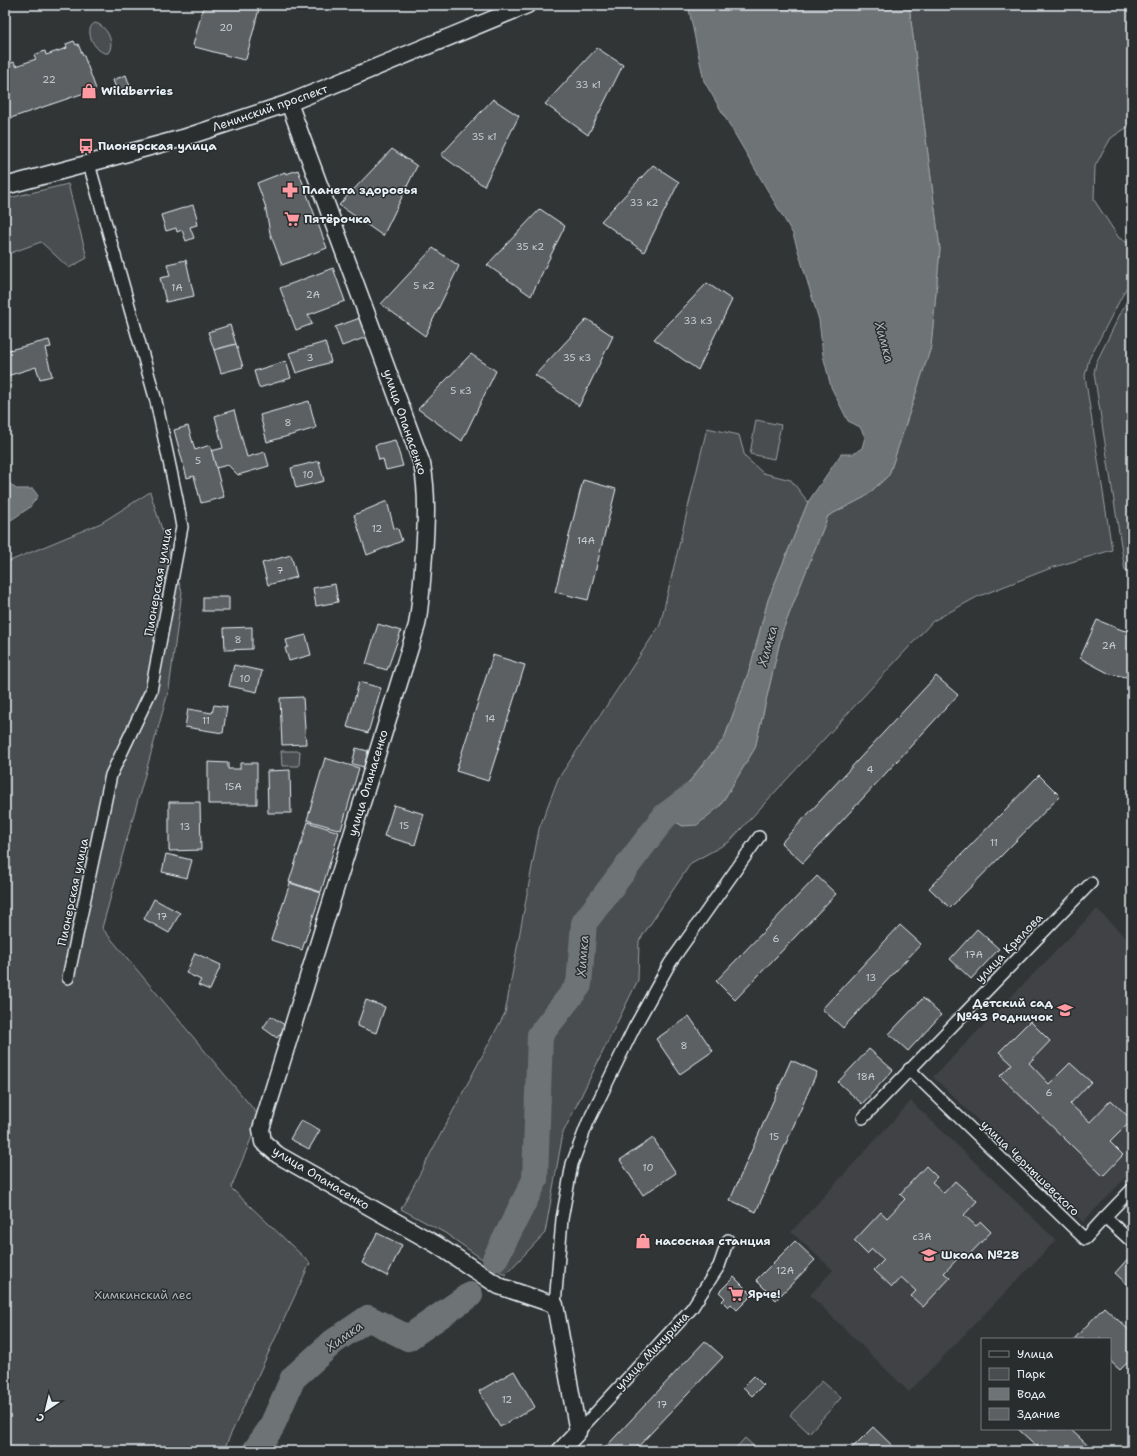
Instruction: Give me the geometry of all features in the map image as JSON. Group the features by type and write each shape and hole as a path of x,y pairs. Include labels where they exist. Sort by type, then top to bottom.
{"street":[{"name":"Ленинский проспект","path":"5,186 183,138 289,103 527,5"},
{"name":"улица Опанасенко","path":"289,103 422,464 426,482 425,535 421,603 417,625 261,1129 263,1142 278,1155 437,1245 499,1286 555,1305"},
{"name":"Пионерская улица","path":"68,978 111,775 151,691 182,527 178,499 156,401 89,164"},
{"path":"578,1432 555,1305 562,1219 572,1164 588,1122 634,1028 670,963 759,837"},
{"name":"улица Крылова","path":"863,1118 1091,883"},
{"name":"улица Чернышевского","path":"909,1069 1085,1239 1105,1217"},
{"path":"1132,1189 1105,1217 1132,1242"},
{"name":"улица Мичурина","path":"560,1451 692,1308 719,1266 728,1240"}],"shaded area":[{"name":"Детский сад №43 Родничок","path":"1097,909 1132,944 1132,1171 1083,1222 933,1077"},
{"name":"Школа №28","path":"911,1101 1056,1240 909,1392 810,1295 833,1270 791,1232"}],"green space":[{"path":"909,5 1132,6 1132,124 1111,138 1095,166 1094,200 1119,238 1132,245 1132,277 1089,359 1085,376 1112,550 1051,568 977,597 933,621 729,842 691,863 639,941 638,980 563,1133 545,1233 505,1275 445,1233 401,1209 505,1013 539,829 558,779 660,625 707,428 739,435 745,457 763,473 791,480 808,502 768,600 750,668 724,739 699,769 665,816 683,826 720,806 755,748 782,632 828,516 865,497 889,475 931,347 940,249"},
{"path":"95,23 103,27 109,35 111,44 108,53 103,53 99,50 92,41 90,30 91,26"},
{"path":"68,184 87,258 69,268 41,242 5,255 5,199"},
{"path":"1132,290 1132,569 1125,571 1094,373 1096,363"},
{"path":"756,420 781,425 774,459 750,454"},
{"name":"Химкинский лес","path":"150,492 182,592 169,689 102,928 260,1117 231,1188 310,1263 223,1451 5,1451 5,563 101,523"},
{"path":"281,751 300,751 299,766 282,766"},
{"path":"822,1381 841,1398 809,1433 790,1415"},
{"path":"745,1438 759,1451 733,1451"}],"water":[{"path":"688,5 909,5 940,249 931,347 889,475 865,497 828,516 782,632 755,748 720,806 697,825 683,826 665,816 699,769 724,739 750,668 768,600 808,502 841,454 853,454 862,448 865,437 860,427 848,421 831,387 823,355 819,320 793,234 704,81"},
{"path":"7,481 16,489 33,489 38,496 29,508 5,524 5,482"}],"building":[{"path":"204,5 249,5 258,7 259,9 246,59 244,60 195,47 193,45"},
{"path":"74,41 76,45 78,44 84,56 96,89 5,120 5,70 7,69 5,65 14,62 16,66 36,59 34,55 45,51 46,55 67,48 66,44"},
{"path":"597,48 623,65 588,135 545,104"},
{"path":"126,75 131,89 118,94 113,80"},
{"path":"493,99 519,116 484,186 441,155"},
{"path":"392,149 417,166 383,236 339,205"},
{"path":"653,165 679,182 644,252 601,221"},
{"name":"Пятёрочка","path":"298,170 327,248 282,265 270,233 265,205 257,183 285,172 286,174"},
{"path":"193,205 198,221 196,221 197,225 190,227 194,238 186,241 182,230 177,232 176,228 166,231 161,215"},
{"path":"540,209 565,226 531,296 487,265"},
{"path":"433,248 459,266 425,336 381,304"},
{"path":"186,260 194,296 166,302 160,278 170,276 167,264"},
{"path":"333,268 345,301 308,315 312,324 296,330 280,288"},
{"path":"707,283 732,300 698,370 654,339"},
{"path":"360,318 367,337 342,346 335,327"},
{"path":"587,319 613,336 579,406 535,375"},
{"path":"230,325 236,344 214,350 208,332"},
{"path":"49,340 51,347 45,348 52,376 40,379 36,367 7,376 5,370 5,351"},
{"path":"325,342 331,362 296,373 289,353"},
{"path":"236,344 243,367 221,373 214,350"},
{"path":"471,354 496,371 462,441 418,409"},
{"path":"286,361 291,378 259,388 254,371"},
{"path":"309,401 316,428 267,442 260,415"},
{"path":"234,410 247,457 265,452 269,466 238,475 228,465 216,468 211,451 223,448 215,416"},
{"path":"188,426 195,450 210,445 224,497 201,503 194,476 187,478 174,430"},
{"path":"395,440 403,466 386,470 383,459 379,460 375,445"},
{"path":"319,461 324,481 296,488 291,468"},
{"path":"583,480 616,489 588,600 555,592"},
{"path":"387,501 394,528 398,529 402,541 367,555 354,515"},
{"path":"291,555 297,577 268,585 262,563"},
{"path":"335,584 338,602 316,606 313,588"},
{"path":"203,597 229,597 229,611 203,611"},
{"path":"1097,620 1122,630 1132,632 1132,678 1110,674 1080,658"},
{"path":"378,624 401,631 387,670 366,664"},
{"path":"252,627 252,649 225,650 224,628"},
{"path":"306,635 311,655 289,661 285,648 288,647 286,640"},
{"path":"493,655 525,665 488,781 456,771"},
{"path":"234,665 262,671 257,692 229,686"},
{"path":"936,676 958,695 803,863 781,843"},
{"path":"359,682 381,688 368,733 347,727"},
{"path":"303,697 306,744 282,745 280,698"},
{"path":"214,705 227,707 223,733 185,727 188,709 212,713"},
{"path":"356,748 368,751 364,767 352,764"},
{"path":"325,758 359,768 341,830 307,820"},
{"path":"208,762 228,763 228,769 240,769 240,763 257,763 257,804 208,804"},
{"path":"290,770 291,813 268,813 267,771"},
{"path":"1039,775 1060,796 950,908 929,888"},
{"path":"169,802 200,802 201,850 169,851"},
{"path":"394,805 424,814 415,845 384,836"},
{"path":"308,822 339,832 321,892 289,882"},
{"path":"166,854 192,860 187,878 162,872"},
{"path":"817,876 836,894 735,1000 716,981"},
{"path":"290,883 321,893 302,950 271,940"},
{"path":"154,899 180,913 169,933 144,919"},
{"path":"900,925 921,944 843,1028 822,1009"},
{"path":"977,929 999,949 971,979 950,959"},
{"path":"195,953 221,965 210,990 198,985 201,980 186,973"},
{"path":"923,998 941,1015 908,1051 889,1034"},
{"path":"366,1000 385,1007 376,1033 357,1026"},
{"path":"271,1016 286,1026 277,1038 263,1028"},
{"path":"689,1016 713,1051 680,1074 656,1039"},
{"path":"1030,1021 1050,1041 1029,1063 1049,1084 1070,1063 1091,1082 1070,1104 1090,1122 1111,1100 1132,1120 1110,1142 1123,1155 1103,1176 1000,1076 1012,1064 999,1052"},
{"path":"869,1049 893,1070 862,1104 838,1082"},
{"path":"791,1060 817,1072 756,1212 730,1200"},
{"path":"301,1120 320,1130 309,1149 290,1139"},
{"path":"653,1138 676,1173 643,1195 620,1160"},
{"path":"926,1166 937,1177 932,1182 944,1193 955,1181 977,1201 964,1215 976,1226 981,1222 991,1232 965,1259 961,1255 944,1273 950,1278 923,1307 911,1296 916,1291 901,1277 892,1287 874,1270 884,1260 872,1249 867,1254 854,1241 881,1212 887,1218 905,1199 900,1194"},
{"path":"377,1233 402,1245 387,1276 362,1263"},
{"path":"795,1241 815,1260 776,1300 756,1280"},
{"path":"1132,1254 1132,1289 1115,1273"},
{"name":"Ярче!","path":"734,1277 752,1295 737,1310 731,1304 728,1307 722,1301 725,1298 719,1292"},
{"path":"1104,1307 1132,1333 1132,1358 1120,1370 1111,1362 1111,1338 1075,1338"},
{"path":"705,1341 723,1357 634,1451 602,1451"},
{"path":"514,1371 535,1407 500,1427 479,1391"},
{"path":"754,1376 763,1385 752,1396 743,1387"},
{"path":"873,1427 898,1451 849,1451"},
{"path":"1019,1430 1071,1430 1094,1451 1042,1451"}],"waterway":[{"name":"Химка","path":"495,1259 535,1180 540,1035 579,985 584,923 665,816 693,795"},
{"name":"Химка","path":"255,1451 271,1428 293,1378 333,1342 368,1318 408,1338 470,1295"}],"place":[{"name":"Wildberries","path":"89,91"},
{"name":"Пионерская улица","path":"86,146"},
{"name":"Планета здоровья","path":"290,190"},
{"name":"Пятёрочка","path":"292,219"},
{"name":"Детский сад №43 Родничок","path":"1065,1010"},
{"name":"насосная станция","path":"643,1241"},
{"name":"Школа №28","path":"929,1255"},
{"name":"Ярче!","path":"736,1294"}]}
